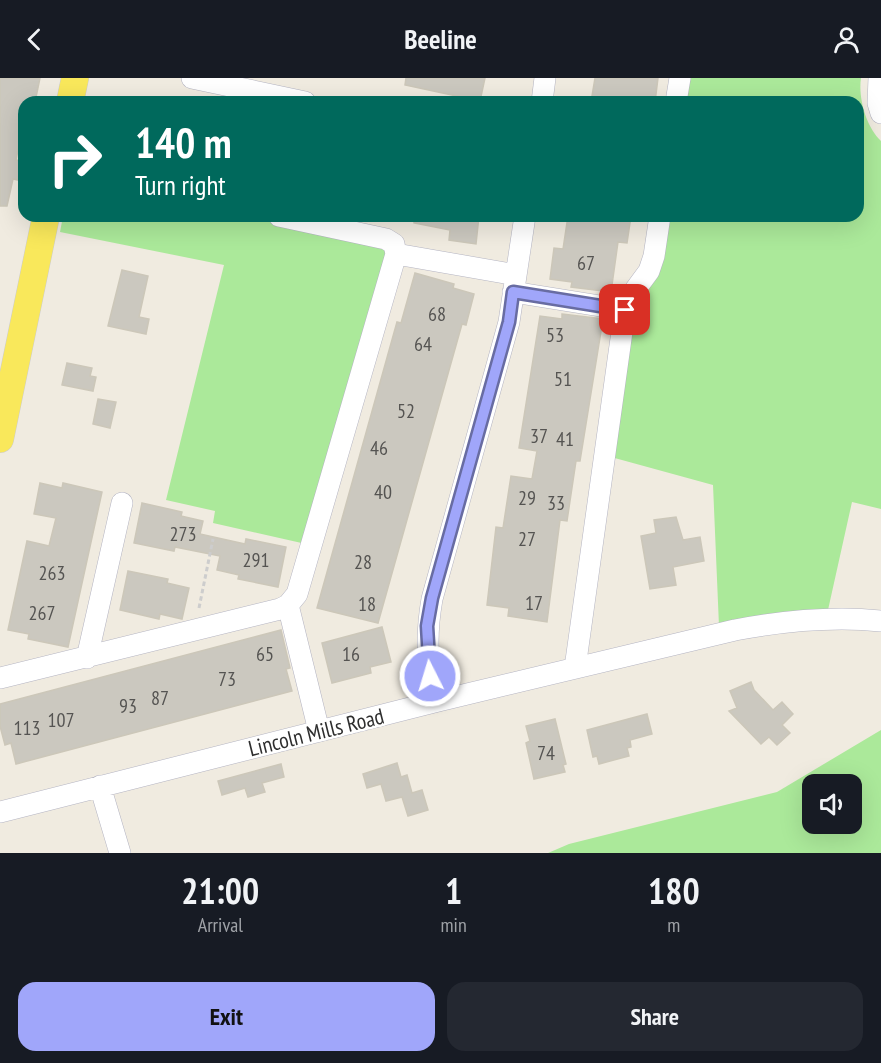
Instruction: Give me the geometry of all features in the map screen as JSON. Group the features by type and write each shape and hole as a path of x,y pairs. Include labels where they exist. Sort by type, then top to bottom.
{"main road":[{"path":"71,96 75,78"},
{"path":"0,439 45,222"}],"street":[{"path":"192,78 277,96"},
{"path":"543,96 545,78"},
{"path":"677,96 680,78"},
{"path":"879,78 878,104 881,113"},
{"path":"0,678 194,631 288,605 297,594 396,254 394,244 386,239 307,222"},
{"path":"438,701 430,679 427,651 427,626 432,598 509,322 524,222"},
{"path":"575,668 625,310 635,290 649,271 654,256 659,222"},
{"path":"396,254 625,310"},
{"path":"87,658 122,503"},
{"path":"288,605 319,731"},
{"name":"Lincoln Mills Road","path":"0,812 438,701 735,630 775,622 853,619 881,621"},
{"path":"100,786 120,853"}],"path":[{"path":"194,631 213,539"}],"green space":[{"path":"688,78 861,78 861,96 685,96"},
{"path":"864,112 871,128 881,141 881,509 852,502 828,610 719,626 713,485 611,457 630,326 667,222 864,222"},
{"path":"62,222 270,222 385,246 388,253 306,544 213,523 215,511 166,500 224,265 60,232"},
{"path":"881,730 881,853 548,853 569,844 777,792 802,777 802,834 862,834 862,774 807,774"}],"building":[{"path":"0,78 40,78 36,96 18,96 16,160 18,160 18,180 13,179 7,206 0,206"},
{"path":"406,78 485,78 481,96 457,96 405,85"},
{"path":"595,78 658,78 656,96 592,96"},
{"path":"478,222 476,244 449,240 450,230 414,223"},
{"path":"567,222 630,222 627,243 618,242 611,292 571,287 572,282 550,279 554,248 563,249"},
{"path":"122,270 148,276 139,317 149,319 146,334 108,326"},
{"path":"415,273 454,284 453,288 474,294 466,325 462,324 378,623 317,608 397,322 401,323"},
{"path":"562,314 603,319 580,461 576,461 567,521 560,520 547,622 508,616 509,608 487,605 496,527 503,528 511,476 532,479 537,451 519,448 540,316 562,319"},
{"path":"67,363 92,368 90,376 96,377 93,391 62,385"},
{"path":"98,399 116,402 110,428 93,424"},
{"path":"40,483 62,488 63,483 102,492 68,647 28,639 29,634 8,630 27,541 49,546 56,518 34,514"},
{"path":"142,503 182,512 181,516 203,521 200,534 245,544 246,539 286,547 278,587 238,579 239,575 217,570 220,556 175,547 174,551 134,543"},
{"path":"676,517 683,540 700,537 704,561 673,567 676,585 650,589 641,536 656,533 654,520"},
{"path":"128,571 168,579 167,583 189,588 182,619 160,614 159,619 120,610"},
{"path":"382,627 391,662 370,667 371,673 332,683 322,643"},
{"path":"281,630 290,668 286,669 292,691 16,764 11,743 5,745 0,726 0,704"},
{"path":"751,682 754,690 773,710 782,702 793,714 782,725 790,733 777,745 769,737 761,744 729,711 737,708 730,691"},
{"path":"647,714 652,734 630,740 631,747 627,748 629,756 599,764 597,756 593,757 587,730"},
{"path":"555,719 566,764 563,765 565,772 534,779 526,743 530,741 526,726"},
{"path":"397,763 401,777 407,775 412,793 422,790 428,810 408,816 402,797 386,801 381,784 367,788 363,774"},
{"path":"281,764 284,777 262,783 265,792 248,797 245,788 222,795 218,781"}],"route":[{"path":"430,676 427,626 432,598 509,322 513,292 625,310"}]}
